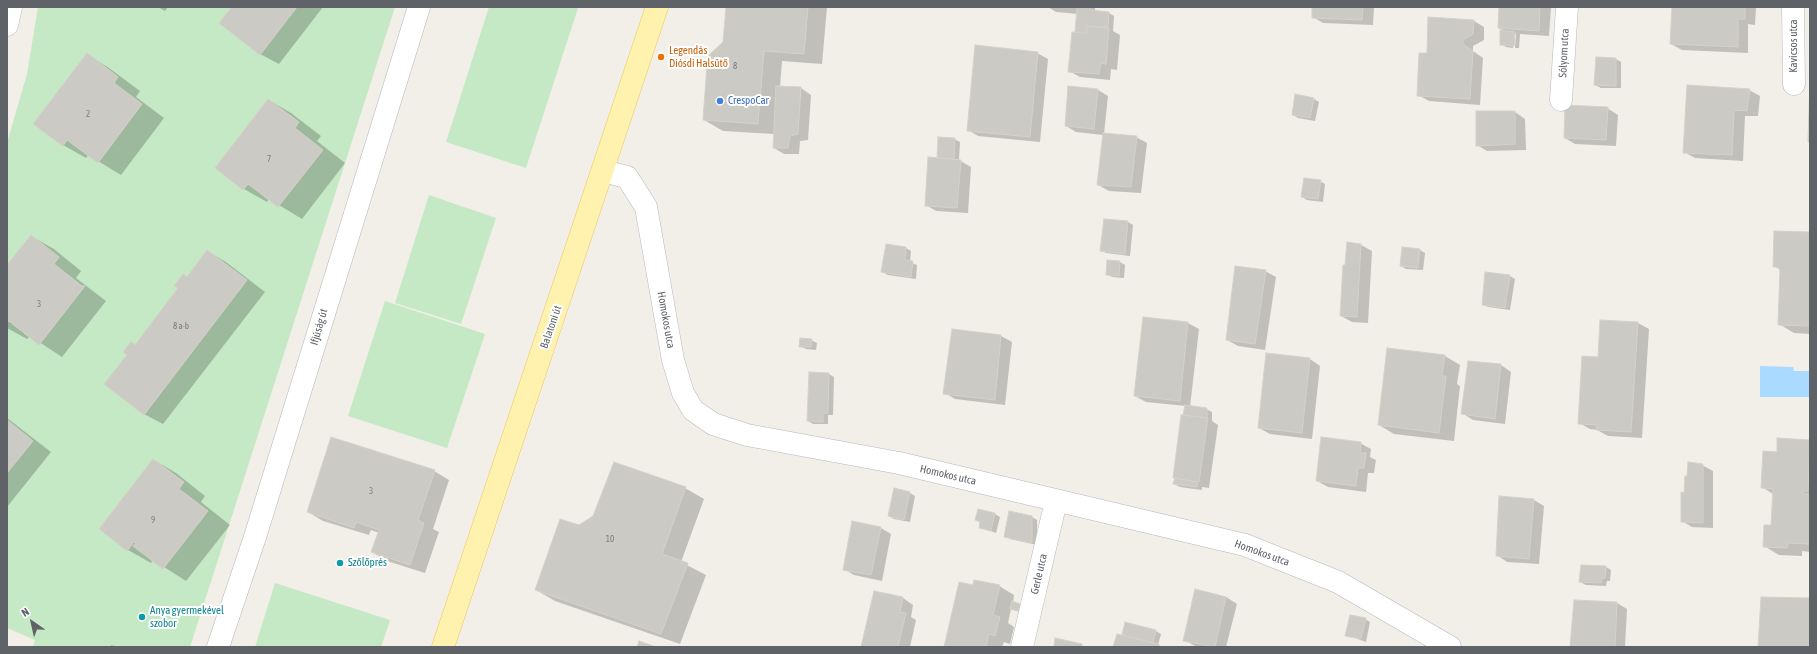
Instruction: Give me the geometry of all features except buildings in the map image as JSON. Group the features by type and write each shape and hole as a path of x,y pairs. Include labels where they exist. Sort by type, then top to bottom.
{"main road":[{"name":"Balatoni út","path":"443,647 657,7"}],"street":[{"path":"7,25 11,7"},
{"name":"Ifjúság út","path":"218,647 255,537 419,7"},
{"name":"Sólyom utca","path":"1561,100 1567,7"},
{"name":"Kavicsos utca","path":"1793,7 1794,84"},
{"name":"Homokos utca","path":"603,171 627,178 646,207 673,360 683,393 693,410 713,424 747,435 899,463 1245,545 1338,582 1450,647"},
{"name":"Gerle utca","path":"1022,647 1056,501"}],"green space":[{"path":"38,7 395,7 190,647 33,647 35,640 7,628 7,143 27,74"},
{"path":"489,7 578,8 526,168 446,142"},
{"path":"429,195 496,218 461,324 395,303"},
{"path":"385,301 485,334 447,448 348,416"},
{"path":"275,583 390,620 381,647 255,647"}],"water":[{"path":"1760,366 1793,367 1794,371 1810,371 1810,397 1760,397"}],"place":[{"name":"Legendás Diósdi Halsütő","path":"661,57"},
{"name":"CrespoCar","path":"720,101"},
{"name":"Szőlőprés","path":"340,563"},
{"name":"Anya gyermekével szobor","path":"142,617"}]}
